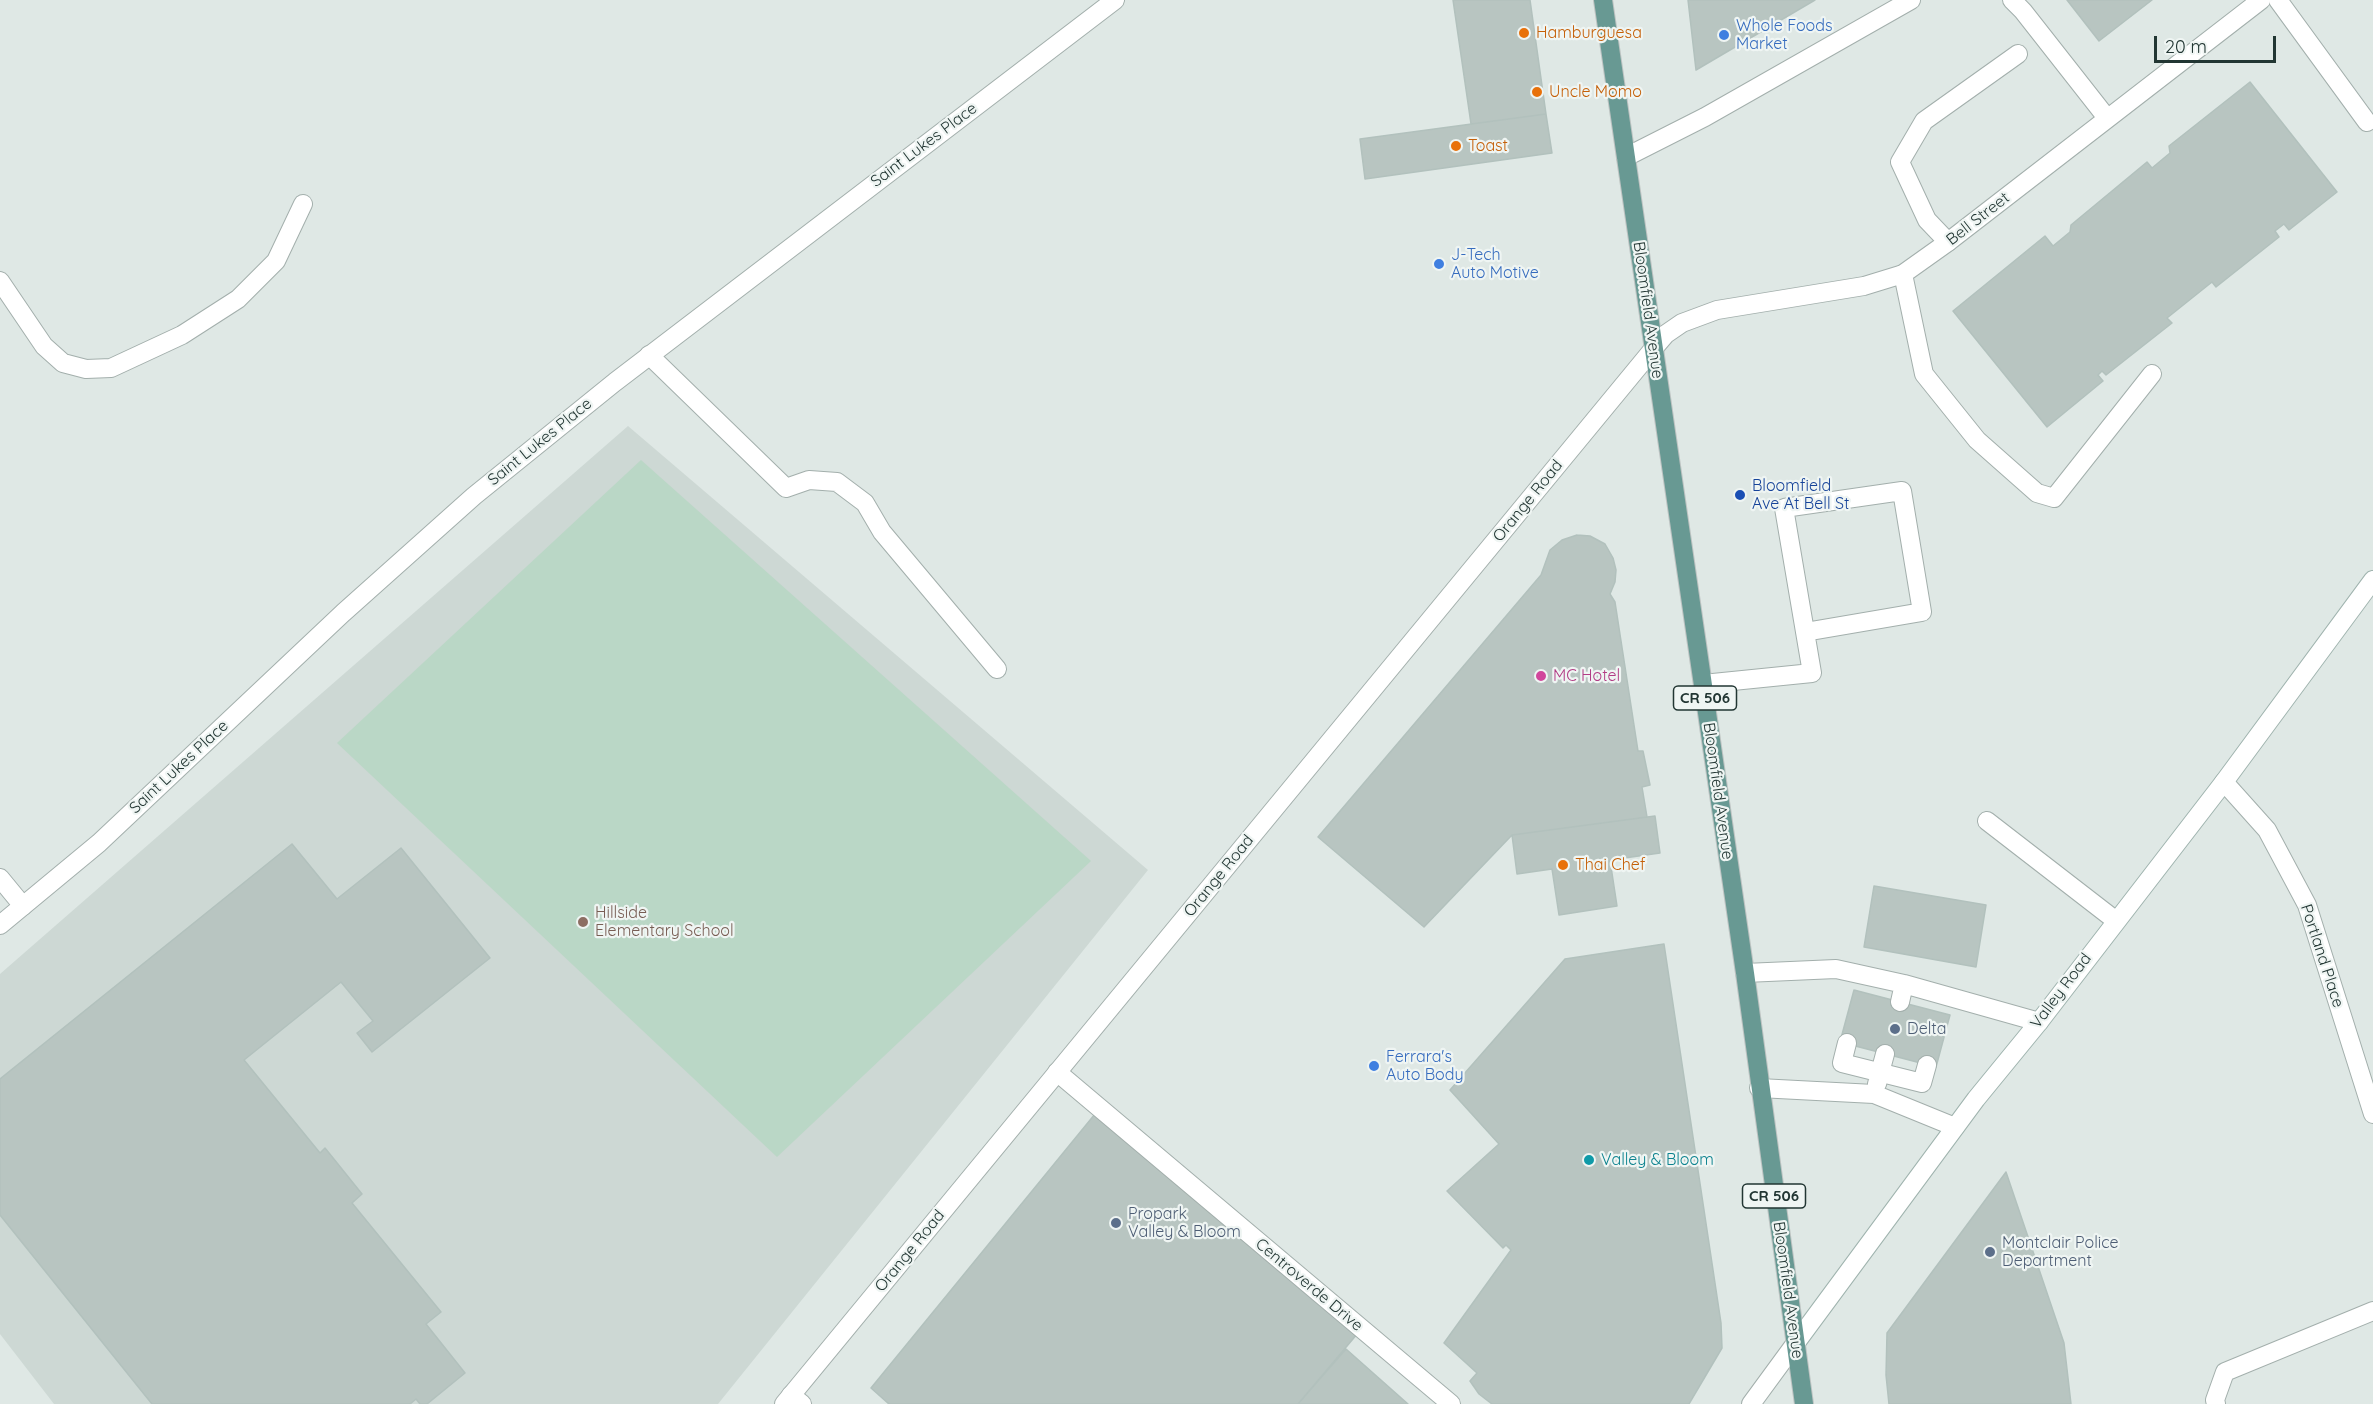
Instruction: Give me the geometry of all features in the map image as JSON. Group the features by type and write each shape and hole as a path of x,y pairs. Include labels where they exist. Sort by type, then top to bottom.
{"main road":[{"name":"Bloomfield Avenue","path":"1603,0 1804,1404"}],"street":[{"name":"Saint Lukes Place","path":"0,926 99,843 343,613 474,496 649,355 1115,0"},
{"path":"1626,157 1705,117 1911,0"},
{"path":"2012,0 2024,11 2108,118"},
{"name":"Bell Street","path":"1654,348 1666,334 1682,323 1717,310 1864,286 1903,274 1948,242 2262,0"},
{"path":"2278,0 2367,122"},
{"path":"1948,242 1927,220 1900,162 1924,121 2018,54"},
{"path":"0,281 44,346 63,363 86,369 111,368 182,335 238,299 276,261 303,204"},
{"path":"1903,274 1924,374 1977,440 2037,493 2054,498 2152,374"},
{"name":"Orange Road","path":"792,1401 1057,1072 1654,348"},
{"path":"649,355 786,488 809,480 837,482 865,503 882,532 998,669"},
{"path":"1702,684 1812,673 1805,632 1784,508 1902,491 1922,612 1805,632"},
{"name":"Valley Road","path":"1751,1404 1955,1127 2224,782 2373,580"},
{"name":"Portland Place","path":"2224,782 2267,830 2307,905 2373,1114"},
{"path":"1987,821 2115,920"},
{"path":"0,878 23,906"},
{"path":"1744,973 1836,969 1862,983 1941,1004 2039,1022"},
{"path":"1847,1043 1842,1063 1922,1083 1927,1065"},
{"path":"1874,1094 1885,1054"},
{"name":"Centroverde Drive","path":"1057,1072 1451,1404"},
{"path":"1759,1088 1874,1094 1955,1127"},
{"path":"2216,1404 2215,1400 2225,1372 2373,1311"}],"shaded area":[{"name":"Hillside Elementary School","path":"628,426 1148,870 718,1404 54,1404 0,1334 0,974"}],"green space":[{"path":"641,460 1091,861 777,1157 337,743"}],"building":[{"path":"1453,0 1530,0 1546,114 1471,124"},
{"name":"Whole Foods Market","path":"1688,0 1815,0 1696,70"},
{"path":"2067,0 2152,0 2099,41"},
{"path":"2250,82 2337,192 2289,230 2284,224 2275,231 2279,237 2216,287 2212,282 2167,318 2172,323 2106,375 2102,371 2098,375 2103,381 2047,427 1953,311 2045,236 2053,246 2070,232 2071,225 2147,162 2152,168 2170,153 2169,146"},
{"name":"Toast","path":"1546,114 1552,153 1365,179 1360,139"},
{"name":"MC Hotel","path":"1577,535 1590,536 1605,544 1613,558 1616,570 1615,582 1610,594 1615,602 1638,751 1643,751 1650,785 1642,787 1647,817 1512,835 1424,927 1318,837 1541,575 1550,550 1562,540"},
{"name":"Thai Chef","path":"1655,816 1660,853 1610,860 1617,906 1559,915 1552,869 1517,874 1512,835"},
{"path":"292,844 337,899 401,848 490,958 372,1052 357,1033 373,1021 341,982 244,1060 320,1153 325,1148 362,1194 352,1203 441,1312 426,1324 465,1373 427,1404 420,1404 416,1399 410,1404 152,1404 0,1215 0,1079"},
{"path":"1874,886 1986,905 1976,967 1864,947"},
{"name":"Valley & Bloom","path":"1664,944 1721,1323 1722,1348 1689,1404 1492,1404 1479,1394 1470,1381 1477,1373 1444,1343 1511,1250 1506,1245 1503,1248 1447,1191 1499,1144 1450,1090 1565,959"},
{"name":"Delta","path":"1854,990 1950,1015 1936,1067 1840,1042"},
{"name":"Propark Valley & Bloom","path":"1095,1114 1358,1333 1298,1404 889,1404 871,1388"},
{"name":"Montclair Police Department","path":"2006,1172 2064,1343 2071,1404 1889,1404 1886,1375 1887,1333"},
{"path":"1346,1349 1408,1404 1298,1404"}],"place":[{"name":"Hamburguesa","path":"1524,33"},
{"name":"Whole Foods Market","path":"1724,35"},
{"name":"Uncle Momo","path":"1537,92"},
{"name":"Toast","path":"1456,146"},
{"name":"J-Tech Auto Motive","path":"1439,264"},
{"name":"Bloomfield Ave At Bell St","path":"1740,495"},
{"name":"MC Hotel","path":"1541,676"},
{"name":"Thai Chef","path":"1563,865"},
{"name":"Hillside Elementary School","path":"583,922"},
{"name":"Delta","path":"1895,1029"},
{"name":"Ferrara's Auto Body","path":"1374,1066"},
{"name":"Valley & Bloom","path":"1589,1160"},
{"name":"Propark Valley & Bloom","path":"1116,1223"},
{"name":"Montclair Police Department","path":"1990,1252"}]}
